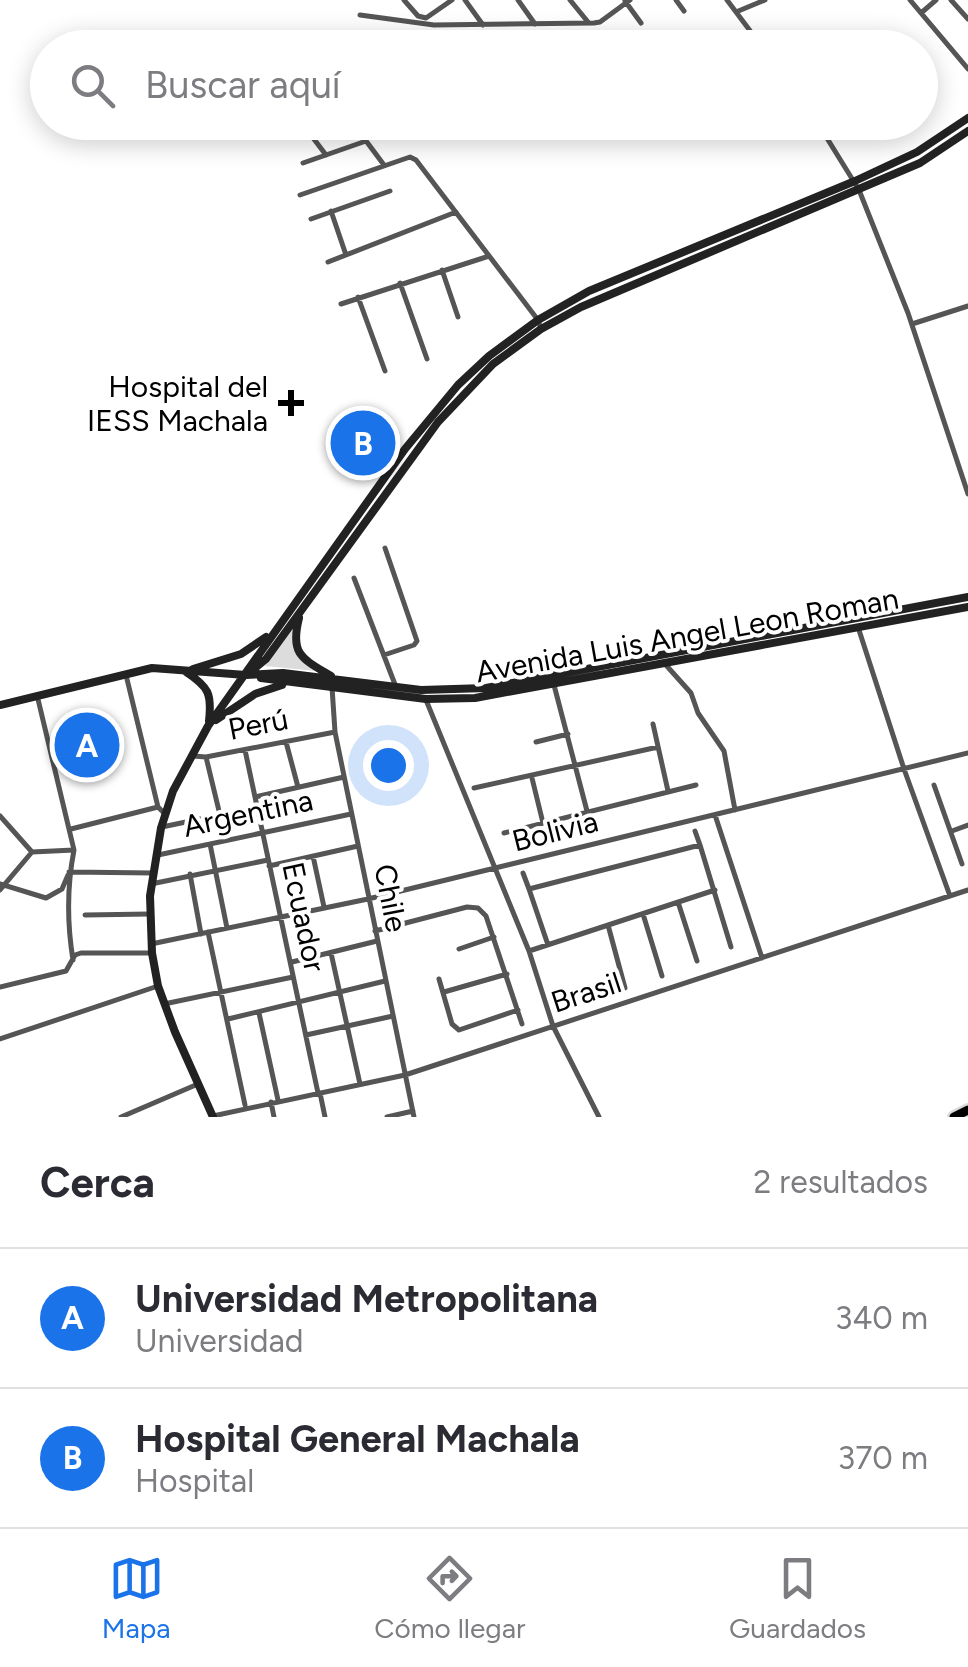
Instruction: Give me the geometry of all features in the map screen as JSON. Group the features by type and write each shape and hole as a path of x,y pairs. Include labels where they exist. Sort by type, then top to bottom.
{"main road":[{"path":"938,138 968,118"},
{"path":"213,1116 164,1004 151,948 153,872 165,814 190,756 208,726 430,416 488,356 589,291 920,163 968,131"},
{"path":"857,186 935,140"},
{"path":"0,704 152,668 246,675 266,658 438,422 539,324"},
{"name":"Avenida Luis Angel Leon Roman","path":"246,675 284,673 426,699 475,698 624,672 714,646 968,597"},
{"name":"Avenida Luis Angel Leon Roman","path":"246,675 288,683 333,682 422,690 486,688 648,658 678,661 968,607"},
{"path":"300,611 295,646 300,656 333,682"},
{"path":"186,672 240,654 274,631"},
{"path":"678,661 677,656 714,646"},
{"path":"624,672 650,662 648,658"},
{"path":"186,672 208,687 208,726"},
{"path":"208,726 254,694 288,683"},
{"path":"954,1117 968,1110"}],"street":[{"path":"404,0 418,16 426,18 452,0"},
{"path":"464,0 483,25"},
{"path":"518,0 535,24"},
{"path":"570,0 588,22"},
{"path":"676,0 684,11"},
{"path":"727,0 750,30"},
{"path":"736,12 764,0"},
{"path":"910,0 936,30"},
{"path":"921,12 936,0"},
{"path":"952,0 968,20"},
{"path":"360,15 398,22 483,25 600,22 627,1 641,23"},
{"path":"938,33 968,69"},
{"path":"315,140 326,155"},
{"path":"828,140 857,186 912,324 968,494"},
{"path":"303,163 366,142 384,165"},
{"path":"300,195 410,156 539,324"},
{"path":"311,219 390,191"},
{"path":"331,211 346,255"},
{"path":"328,262 456,212"},
{"path":"341,304 489,256"},
{"path":"442,270 458,317"},
{"path":"400,284 427,359"},
{"path":"358,297 385,371"},
{"path":"912,324 968,306"},
{"path":"384,656 417,641 386,548"},
{"path":"354,578 396,686"},
{"path":"858,627 950,896"},
{"path":"664,659 691,694 698,713 724,751 735,810"},
{"path":"125,672 158,807 165,814"},
{"name":"Chile","path":"333,682 334,732 414,1114"},
{"path":"554,684 587,811"},
{"path":"38,695 74,850 62,889 46,898 1,887 32,852 74,850"},
{"path":"426,699 529,951 552,1026 598,1117"},
{"path":"653,724 668,791"},
{"name":"Perú","path":"190,756 206,757 334,732"},
{"path":"536,742 568,734"},
{"path":"286,742 298,787"},
{"path":"474,788 658,747"},
{"name":"Ecuador","path":"244,750 325,1117"},
{"name":"Bolivia","path":"0,987 66,971 81,953 151,948 494,870 968,753"},
{"path":"206,757 220,815"},
{"path":"255,797 344,777"},
{"path":"532,777 544,823"},
{"path":"934,784 962,864"},
{"path":"504,833 696,785"},
{"path":"71,829 158,807"},
{"path":"161,828 257,807"},
{"name":"Argentina","path":"155,856 351,814"},
{"path":"716,815 762,958"},
{"path":"0,816 32,852"},
{"path":"951,832 968,825"},
{"path":"695,831 732,946"},
{"path":"210,844 226,928"},
{"path":"529,889 700,845"},
{"path":"152,884 358,846"},
{"path":"313,856 324,908"},
{"path":"69,872 153,872"},
{"path":"69,872 73,960"},
{"path":"523,873 548,944"},
{"path":"190,874 245,1106"},
{"path":"529,951 715,890"},
{"name":"Brasil","path":"213,1116 245,1106 404,1075 968,890"},
{"path":"678,902 697,961"},
{"path":"375,931 472,906 483,911 522,1024"},
{"path":"85,915 150,914"},
{"path":"642,914 662,976"},
{"path":"608,925 625,988"},
{"path":"458,949 494,937"},
{"path":"291,962 376,942"},
{"path":"330,953 360,1084"},
{"path":"444,992 507,974"},
{"path":"164,1004 294,976"},
{"path":"439,979 452,1024 459,1030 518,1010"},
{"path":"227,1020 386,982"},
{"path":"0,1039 158,986"},
{"path":"259,1012 274,1117"},
{"path":"306,1035 393,1016"},
{"path":"121,1117 140,1113 198,1084"},
{"path":"387,1117 414,1114"}],"shaded area":[{"path":"293,625 293,637 316,671 265,666"}],"place":[{"name":"Hospital del IESS Machala","path":"291,403"},
{"name":"Hospital General Machala","path":"363,443"},
{"name":"Universidad Metropolitana","path":"87,745"}]}
